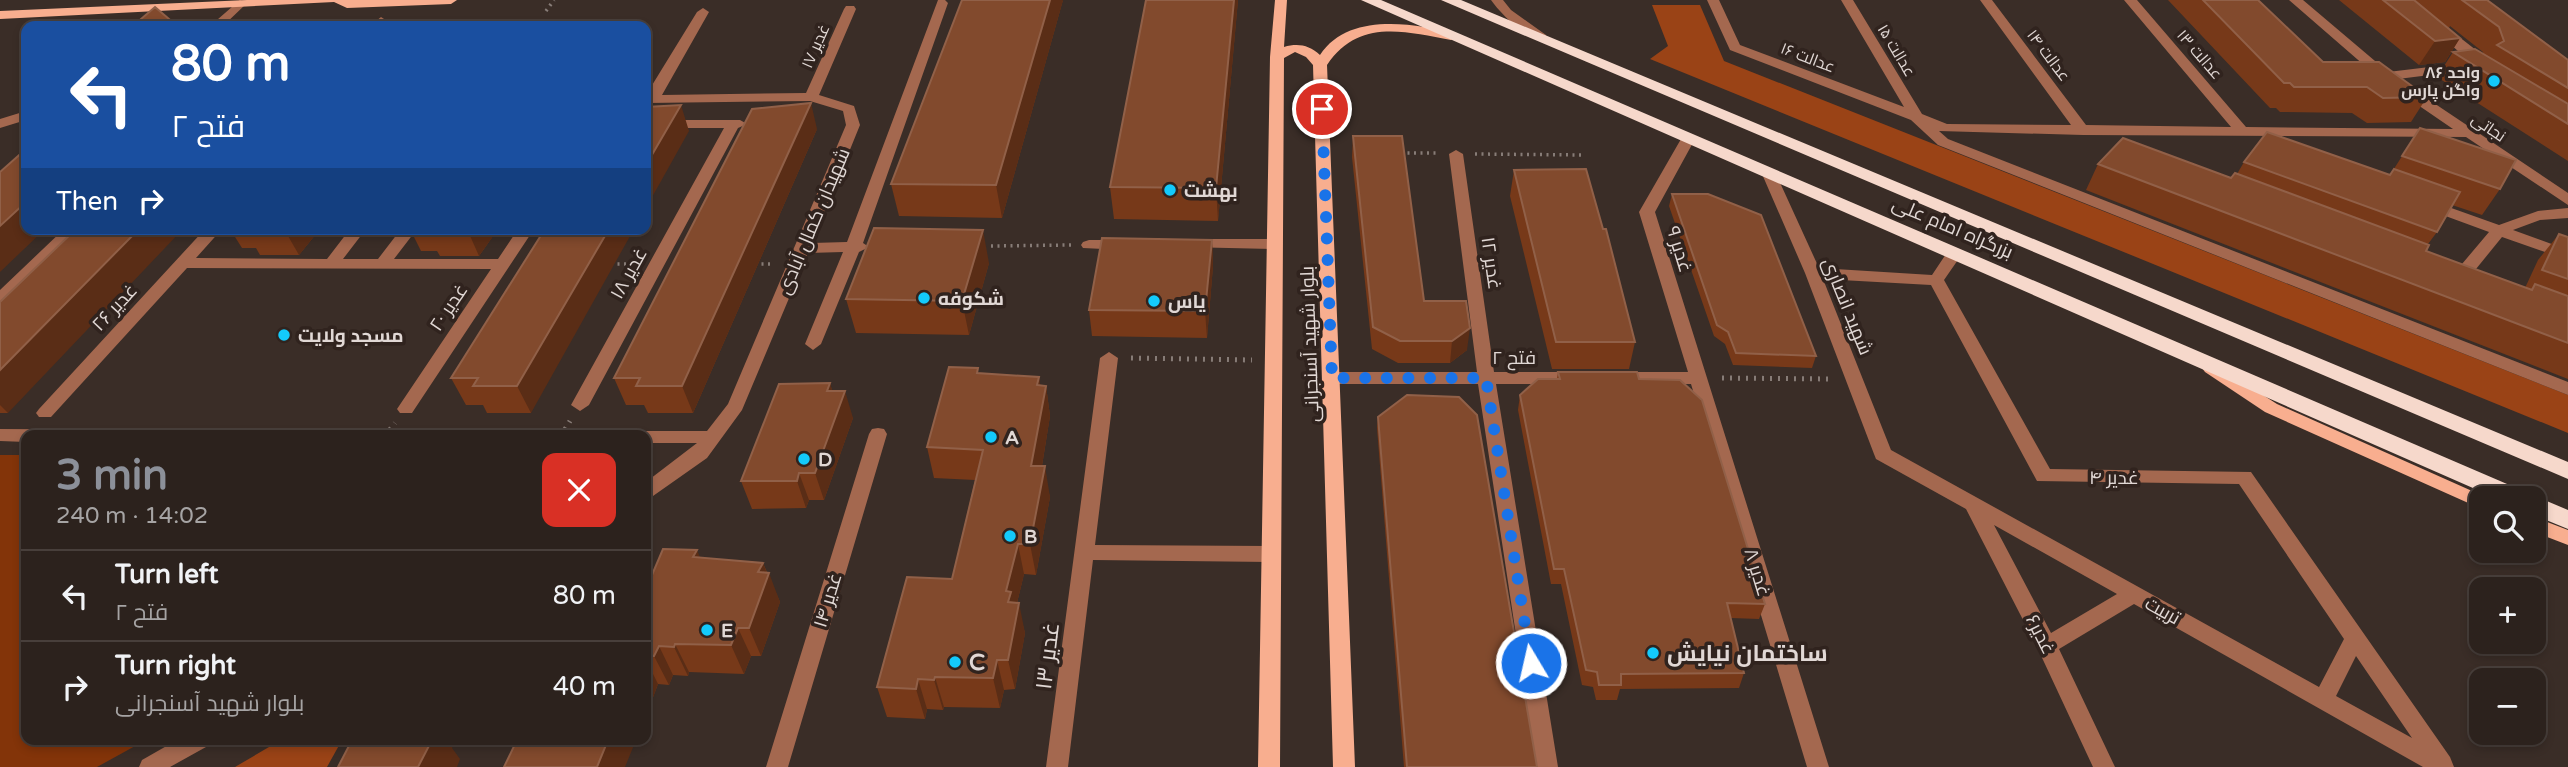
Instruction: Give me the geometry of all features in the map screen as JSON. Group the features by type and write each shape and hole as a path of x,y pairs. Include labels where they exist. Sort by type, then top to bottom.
{"highway":[{"name":"بزرگراه امام علی","path":"1368,0 2490,486"},
{"name":"بزرگراه امام علی","path":"1448,0 2568,471"},
{"path":"2546,510 2568,520"}],"main road":[{"path":"0,15 329,0"},
{"path":"338,0 347,4 451,0"},
{"name":"بلوار شهید آسنجرانی","path":"1269,767 1279,4"},
{"path":"1277,57 1289,48 1300,47 1313,53 1320,65 1336,43 1363,32 1404,27 1451,37"},
{"name":"بلوار شهید آسنجرانی","path":"1320,65 1344,767"},
{"path":"2196,359 2271,408 2469,495"},
{"path":"2546,529 2568,538"}],"street":[{"path":"1497,0 1519,24 1544,40"},
{"name":"عدالت ۱۶","path":"1713,0 1735,47 1945,128 2466,133"},
{"name":"عدالت ۱۵","path":"1847,0 1917,118"},
{"name":"عدالت ۱۴","path":"1986,0 2083,131"},
{"name":"عدالت ۱۳","path":"2130,0 2243,132"},
{"name":"نجاتی","path":"2295,0 2385,76 2568,200"},
{"path":"2385,76 2470,72 2478,65 2476,57 2404,0"},
{"path":"813,344 853,248 942,3"},
{"path":"221,21 240,4"},
{"name":"غدیر ۱۷","path":"811,97 850,9"},
{"path":"651,96 703,12"},
{"path":"2443,51 2470,72"},
{"name":"شهیدان کمال آبادی","path":"651,99 811,97 849,109 853,125 736,407 700,453 651,488"},
{"path":"0,124 21,117"},
{"path":"1917,118 1943,142 2568,389"},
{"path":"651,124 757,124"},
{"name":"غدیر ۱۸","path":"580,405 733,124"},
{"name":"غدیر ۹","path":"1688,139 1647,212 1697,378"},
{"name":"غدیر ۱۲","path":"1456,154 1486,378 1547,767"},
{"name":"شهید انصاری","path":"1769,174 1813,273 1883,454"},
{"path":"2407,198 2568,255"},
{"path":"2457,281 2499,230 2538,216 2568,213"},
{"path":"0,299 67,235"},
{"name":"غدیر ۲۶","path":"45,413 208,235"},
{"path":"331,264 353,235"},
{"path":"382,264 404,235"},
{"name":"غدیر ۲۰","path":"406,409 522,235"},
{"path":"1169,244 1275,244"},
{"path":"1089,245 1142,245"},
{"path":"802,248 880,247"},
{"path":"1813,273 1936,280 1954,254"},
{"path":"182,263 502,264"},
{"name":"غدیر ۴","path":"1936,280 2044,476 2244,477 2444,767"},
{"name":"غدیر ۱۳","path":"1058,767 1109,358"},
{"name":"فتح ۲","path":"1332,378 1697,378"},
{"name":"غدیر ۸","path":"1697,378 1818,767"},
{"name":"غدیر ۱۴","path":"777,767 878,434"},
{"path":"0,435 21,435"},
{"path":"651,437 714,437"},
{"name":"تربیت","path":"1883,454 2444,767"},
{"name":"غدیر۶","path":"1972,504 2047,646 2104,767"},
{"path":"1085,552 1271,554"},
{"path":"2047,646 2134,594"},
{"path":"2323,699 2355,638"},
{"path":"150,767 189,745"}],"path":[{"path":"991,246 1089,245"},
{"path":"1109,358 1274,361"},
{"path":"1697,378 1854,379"}],"shaded area":[{"path":"1652,5 1700,5 1724,61 2568,395 2568,433 1650,59 1668,46"},
{"path":"0,455 21,455 21,745 137,745 97,767 0,767"},
{"path":"272,745 339,745 327,767 235,767"}],"building":[{"path":"962,0 1050,0 996,185 891,184"},
{"path":"1146,0 1234,0 1216,188 1110,187"},
{"path":"2203,0 2258,0 2323,62 2379,62 2427,97 2383,98 2367,87 2294,87 2290,83 2284,83"},
{"path":"2383,0 2414,0 2460,38 2435,41"},
{"path":"2462,0 2487,0 2568,60 2568,88 2497,45 2504,41 2499,27"},
{"path":"155,7 171,21 139,21"},
{"path":"2475,49 2568,104 2568,124 2453,52"},
{"path":"811,103 682,386 636,386 640,378 614,378 752,109"},
{"path":"681,105 651,156 651,107"},
{"path":"2420,128 2516,160 2500,189 2402,156"},
{"path":"2267,132 2390,175 2394,169 2460,192 2437,232 2244,162"},
{"path":"1353,136 1402,136 1424,301 1466,301 1470,328 1452,341 1400,341 1373,327"},
{"path":"2123,138 2231,178 2235,173 2429,245 2426,251 2532,290 2535,284 2568,296 2568,343 2098,164"},
{"path":"21,153 21,207 0,226 0,172"},
{"path":"1586,169 1603,229 1606,229 1635,342 1556,342 1514,170"},
{"path":"1672,194 1708,194 1761,215 1816,356 1736,353 1728,332 1717,325"},
{"path":"874,228 983,230 962,301 846,299"},
{"path":"2559,234 2568,237 2568,279 2542,270"},
{"path":"70,235 133,235 0,370 0,302"},
{"path":"541,235 605,235 517,386 473,386 478,378 451,378"},
{"path":"1102,238 1212,240 1205,311 1089,310"},
{"path":"949,367 978,368 977,373 1039,377 1037,385 1046,386 1031,466 1045,466 1030,544 1018,544 1006,591 1011,592 1008,602 1019,603 1008,660 997,660 993,678 935,677 934,680 918,679 916,689 877,687 907,577 952,579 983,450 927,447"},
{"path":"1558,372 1637,372 1639,379 1680,380 1702,400 1765,604 1727,603 1744,673 1621,674 1621,685 1599,685 1597,672 1586,670 1564,569 1554,569 1520,395 1538,379 1560,379"},
{"path":"830,383 827,391 845,391 815,473 799,473 797,481 741,481 779,384"},
{"path":"1407,395 1459,397 1477,415 1537,767 1407,767 1378,417"},
{"path":"663,549 697,550 693,557 763,563 758,572 769,573 749,628 738,628 731,645 659,646 654,656 651,656 651,577"},
{"path":"349,745 429,745 418,767 338,767"},
{"path":"515,745 606,745 597,767 504,767"}],"place":[{"name":"۸۶ واحد واگن پارس","path":"2494,81"},
{"name":"بهشت","path":"1170,190"},
{"name":"شکوفه","path":"924,298"},
{"name":"یاس","path":"1154,301"},
{"name":"مسجد ولایت","path":"284,335"},
{"name":"A","path":"991,437"},
{"name":"D","path":"804,459"},
{"name":"B","path":"1010,536"},
{"name":"E","path":"707,630"},
{"name":"ساختمان نیایش","path":"1653,653"},
{"name":"C","path":"955,662"}],"route":[{"path":"1322,109 1332,378 1486,378 1531,663"}]}
